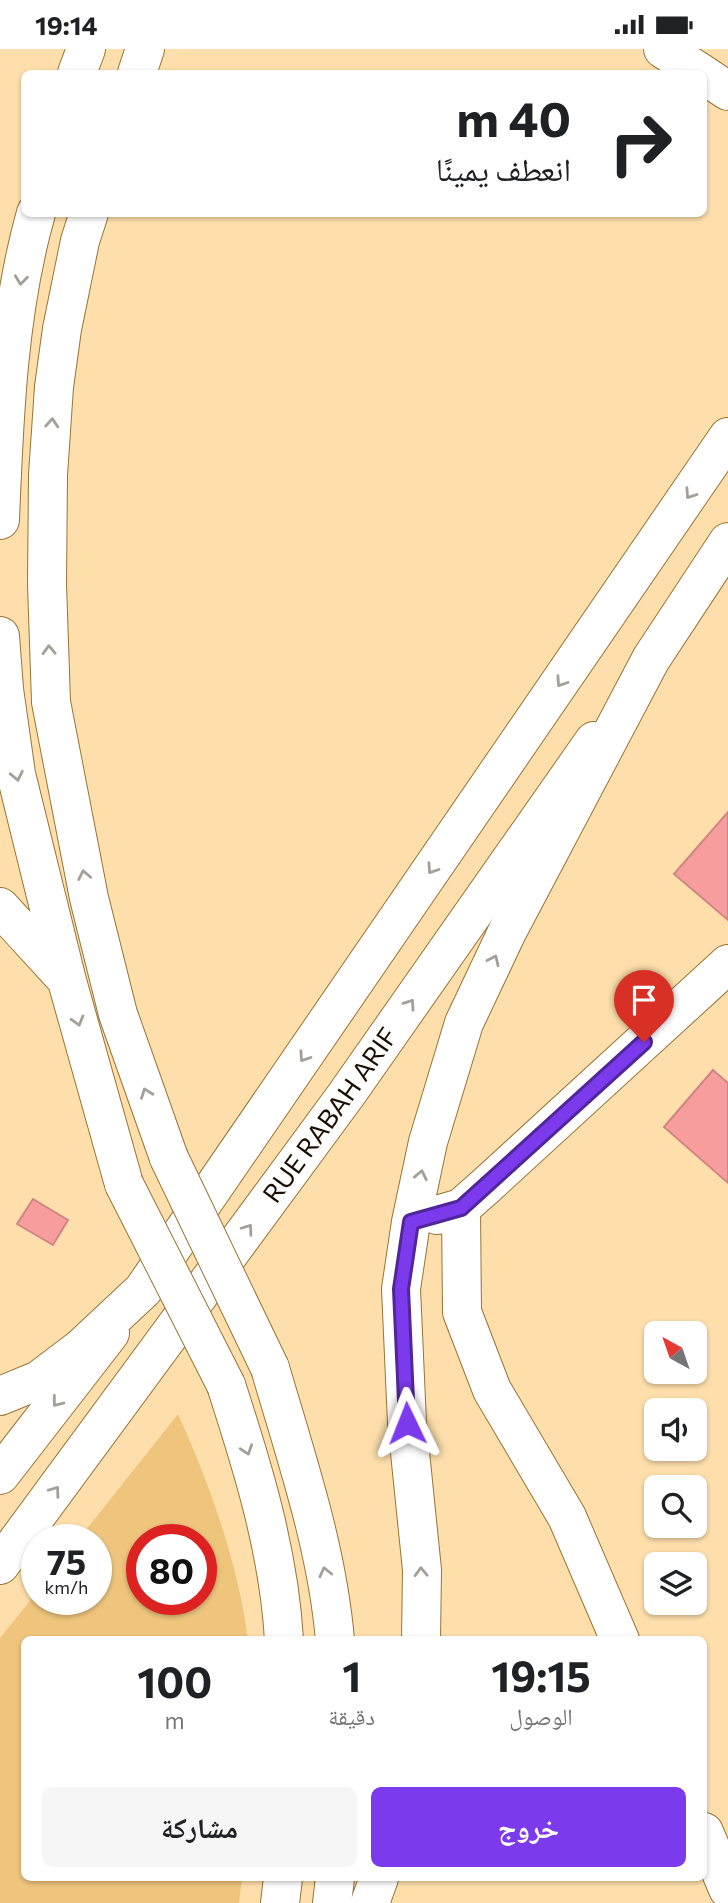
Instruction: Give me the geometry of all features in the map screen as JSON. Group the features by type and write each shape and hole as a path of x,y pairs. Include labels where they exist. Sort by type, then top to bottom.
{"main road":[{"path":"78,70 86,49"},
{"path":"137,70 145,49"},
{"path":"663,49 696,70"},
{"path":"707,77 728,91"},
{"path":"0,520 5,403 24,254 35,217"},
{"path":"88,217 80,241 62,329 53,400 48,475 47,584 51,702 89,898 118,1014 169,1158 270,1368 309,1502 332,1604 335,1636"},
{"path":"0,1475 143,1290 728,437"},
{"path":"421,1636 422,1570 407,1423 401,1289 411,1222 428,1142 464,1023 507,932 651,659 728,542"},
{"path":"0,636 4,689 16,774 67,981 124,1184 226,1385 253,1466 271,1546 284,1636"},
{"name":"RUE RABAH ARIF","path":"0,1565 346,1095 651,659"},
{"path":"0,907 67,981"},
{"path":"411,1222 461,1208 728,964"},
{"path":"461,1208 462,1312 492,1390 567,1517 618,1636"},
{"path":"0,1396 39,1380 79,1349 143,1290"},
{"path":"707,1839 728,1889"},
{"path":"280,1903 283,1881"},
{"path":"332,1903 335,1881"},
{"path":"370,1903 378,1881"}],"shaded area":[{"path":"178,1414 221,1524 237,1582 247,1636 21,1636 21,1881 242,1881 239,1903 0,1903 0,1638 21,1612 21,1615 112,1615 112,1524 91,1524"}],"building":[{"path":"728,812 728,920 674,874"},
{"path":"713,1070 728,1083 728,1183 664,1127"},
{"path":"33,1199 68,1220 53,1245 17,1224"}],"route":[{"path":"407,1423 401,1289 411,1222 461,1208 644,1042"}]}
